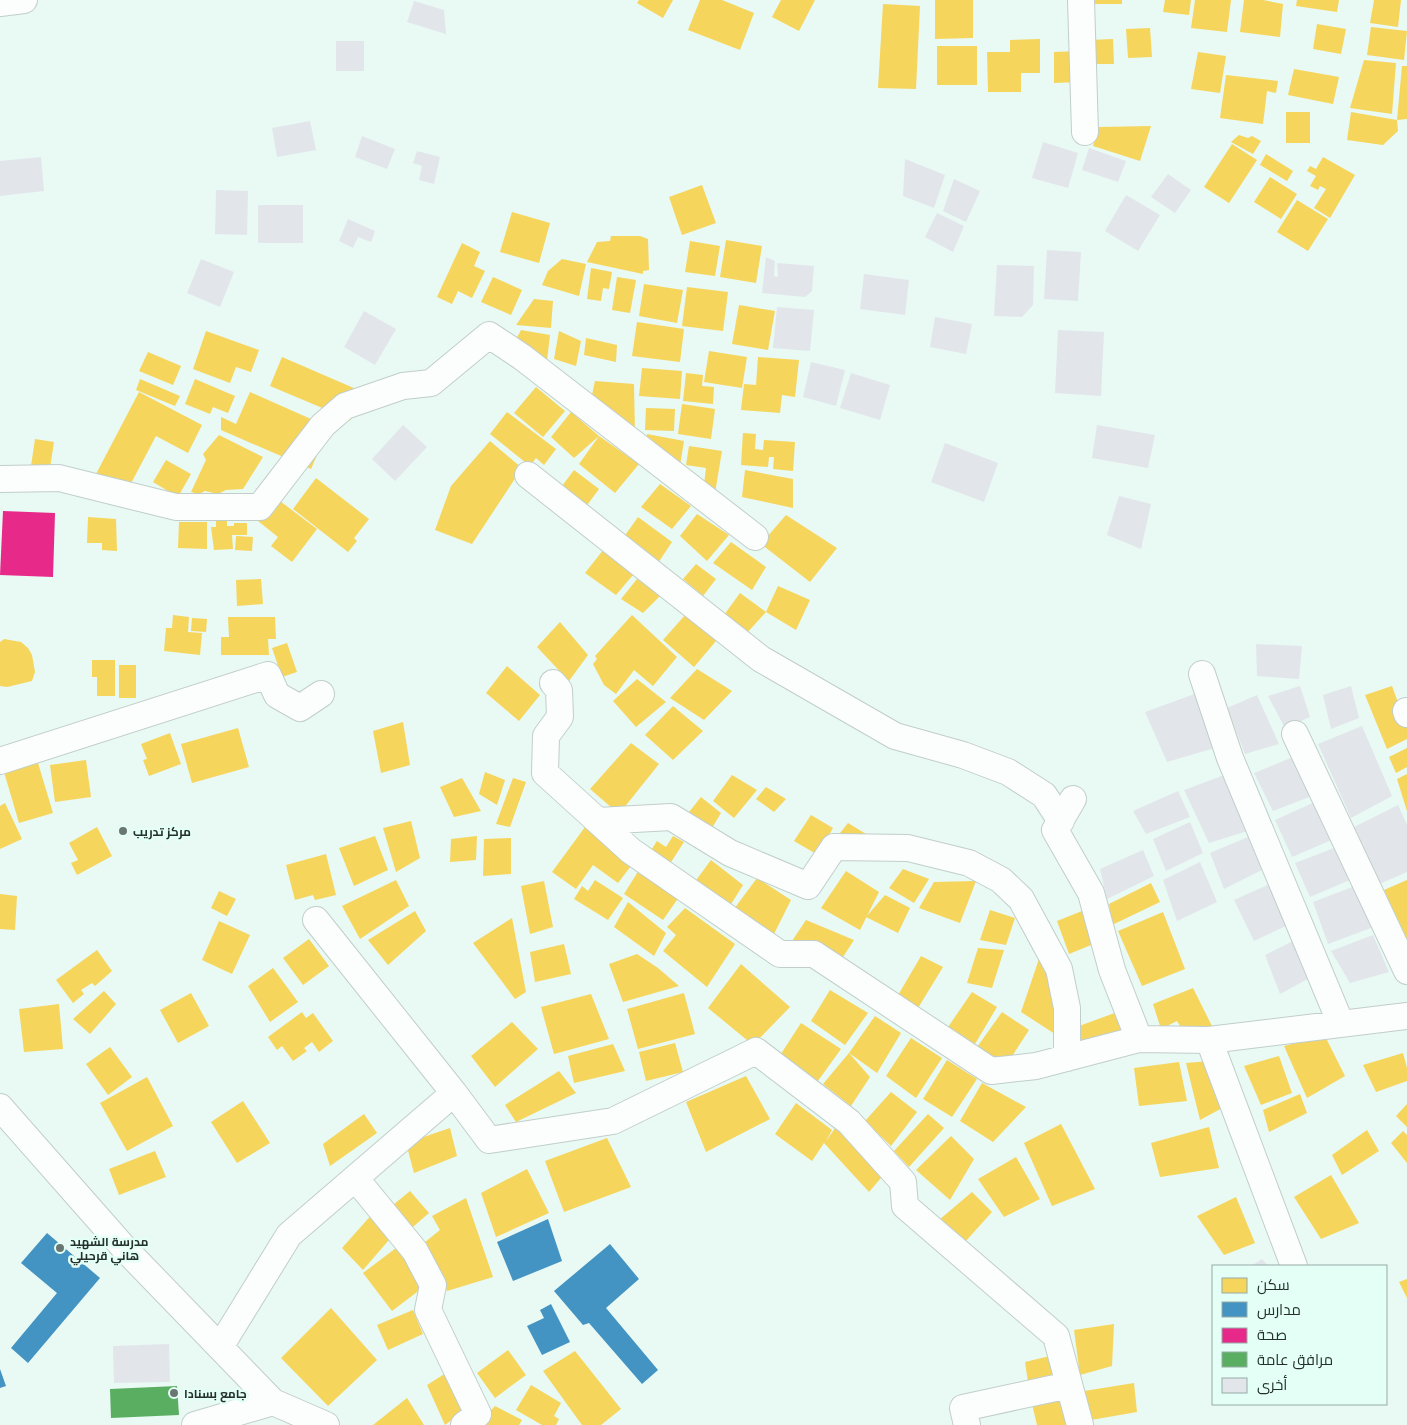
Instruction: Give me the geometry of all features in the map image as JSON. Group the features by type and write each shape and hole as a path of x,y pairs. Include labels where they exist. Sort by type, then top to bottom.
{"street":[{"path":"0,3 24,0"},
{"path":"1082,0 1085,132"},
{"path":"0,480 59,478 176,508 260,507 323,425 345,406 404,386 431,383 489,335 522,357 755,537"},
{"path":"528,475 761,659 895,736 963,755 1008,772 1067,810 1055,830 1091,893 1112,970 1139,1039"},
{"path":"1202,674 1230,758 1341,1024"},
{"path":"0,761 268,675 277,695 300,708 322,694"},
{"path":"553,683 559,690 560,717 546,736 545,773 598,822 631,851 780,954 814,954 991,1071 1036,1066 1139,1039 1209,1040 1407,1016"},
{"path":"1295,734 1407,971"},
{"path":"598,822 671,817 730,853 808,886 834,847 908,848 970,863 1000,880 1021,899 1060,969 1067,1008 1067,1058"},
{"path":"316,920 454,1093 489,1140 614,1121 756,1051 849,1122 903,1182 905,1206 1056,1336 1080,1425"},
{"path":"1209,1040 1294,1265"},
{"path":"220,1347 289,1236 454,1093"},
{"path":"0,1107 125,1249 273,1402 326,1425"},
{"path":"356,1179 415,1251 433,1285 428,1310 478,1414 464,1425"},
{"path":"967,1425 963,1408 1069,1385"},
{"path":"195,1425 273,1402"}],"building: سكن":[{"path":"639,0 673,0 663,18 637,3"},
{"path":"700,0 722,0 754,13 740,50 688,30"},
{"path":"781,0 815,0 799,31 772,17"},
{"path":"935,0 973,0 973,38 935,39"},
{"path":"1092,0 1122,0 1122,4 1092,4"},
{"path":"1165,0 1191,0 1189,15 1163,12"},
{"path":"1195,0 1231,0 1227,32 1191,28"},
{"path":"1244,0 1263,0 1283,4 1280,37 1240,32"},
{"path":"1297,0 1339,0 1337,12 1296,6"},
{"path":"1374,0 1401,0 1398,27 1370,23"},
{"path":"883,4 920,6 916,89 878,88"},
{"path":"1317,24 1346,29 1341,54 1313,49"},
{"path":"1371,27 1407,31 1404,60 1367,55"},
{"path":"1150,28 1152,57 1128,58 1126,29"},
{"path":"1040,39 1040,73 1021,73 1021,92 988,92 987,52 1010,52 1010,40"},
{"path":"1113,39 1114,64 1090,64 1089,40"},
{"path":"937,46 977,46 977,85 937,85"},
{"path":"1078,51 1079,82 1054,83 1054,52"},
{"path":"1198,52 1226,56 1220,93 1191,89"},
{"path":"1364,60 1396,63 1392,114 1350,108"},
{"path":"1402,66 1407,66 1407,119 1397,120"},
{"path":"1294,69 1339,77 1333,104 1288,95"},
{"path":"1226,75 1278,81 1276,93 1267,91 1263,124 1220,118"},
{"path":"1286,112 1310,112 1310,143 1286,143"},
{"path":"1351,112 1397,120 1398,131 1383,145 1347,140"},
{"path":"1151,126 1140,161 1093,146 1099,127"},
{"path":"1239,135 1248,138 1252,136 1261,141 1253,154 1231,142"},
{"path":"1232,144 1257,160 1229,203 1204,187"},
{"path":"1266,154 1293,171 1287,181 1260,165"},
{"path":"1323,157 1355,175 1330,218 1314,208 1326,189 1320,186 1318,190 1310,186 1316,176 1307,171 1310,166 1316,169"},
{"path":"1270,177 1297,194 1281,219 1254,202"},
{"path":"702,185 716,223 682,235 669,197"},
{"path":"1297,200 1328,219 1308,251 1277,232"},
{"path":"512,212 550,223 539,263 500,252"},
{"path":"611,236 640,236 648,239 649,270 643,271 643,274 587,262 597,242 610,241"},
{"path":"726,240 762,246 756,283 720,277"},
{"path":"690,241 720,246 715,276 685,272"},
{"path":"462,243 480,252 474,266 485,271 472,298 458,291 452,304 437,297"},
{"path":"562,259 586,264 579,296 542,285 548,271"},
{"path":"591,268 612,272 609,289 603,288 601,301 587,299"},
{"path":"493,277 522,290 511,315 481,302"},
{"path":"617,277 636,280 630,313 612,310"},
{"path":"644,284 683,290 677,323 639,316"},
{"path":"687,287 728,292 723,331 682,326"},
{"path":"534,299 553,301 551,328 516,325"},
{"path":"739,305 775,311 768,350 732,344"},
{"path":"637,322 684,329 680,362 632,356"},
{"path":"521,330 550,335 546,369 514,343"},
{"path":"206,331 259,350 251,372 236,367 230,383 193,369"},
{"path":"559,331 581,341 576,366 554,359"},
{"path":"586,338 617,345 616,362 584,355"},
{"path":"709,351 747,357 742,388 704,382"},
{"path":"148,352 181,366 173,385 139,371"},
{"path":"282,357 363,392 351,420 270,386"},
{"path":"758,357 799,360 795,397 782,395 780,413 741,410 744,384 756,385"},
{"path":"642,368 682,371 680,399 639,396"},
{"path":"686,373 703,375 702,386 714,387 713,404 683,401"},
{"path":"140,379 180,396 175,406 136,390"},
{"path":"195,379 235,396 228,413 213,407 210,414 185,404"},
{"path":"595,381 634,384 635,433 590,404"},
{"path":"536,387 565,411 543,437 514,413"},
{"path":"139,392 202,425 188,453 156,436 127,491 96,474"},
{"path":"250,392 329,427 311,469 221,430 221,417 236,424"},
{"path":"682,404 715,409 711,439 678,434"},
{"path":"646,408 675,409 674,431 645,430"},
{"path":"507,412 556,449 544,465 536,458 530,466 490,434"},
{"path":"571,412 599,436 574,458 551,437"},
{"path":"743,433 756,434 755,449 763,450 764,440 795,442 793,471 773,469 774,457 769,457 768,467 741,465"},
{"path":"647,434 684,441 679,472 646,448"},
{"path":"219,435 263,457 243,489 226,490 218,494 205,491 199,494 191,492 206,460 203,454"},
{"path":"599,436 639,464 615,493 579,464"},
{"path":"35,439 54,442 50,468 31,466"},
{"path":"490,441 522,468 472,544 435,530 451,486"},
{"path":"689,446 722,451 714,499 703,492 706,468 686,465"},
{"path":"166,460 191,474 178,497 153,482"},
{"path":"574,470 599,489 585,508 559,490"},
{"path":"745,470 793,479 793,508 742,497"},
{"path":"316,478 369,519 354,538 357,541 348,552 293,509"},
{"path":"660,484 691,506 672,529 641,507"},
{"path":"276,498 317,529 292,562 271,546 278,537 258,521"},
{"path":"697,514 729,535 707,561 680,536"},
{"path":"786,515 837,548 810,582 761,544"},
{"path":"227,516 227,526 234,526 234,523 247,523 247,535 232,535 233,549 214,550 211,527 216,527 216,517"},
{"path":"88,517 116,519 117,551 102,550 102,543 87,543"},
{"path":"638,517 672,542 656,566 621,541"},
{"path":"179,522 207,522 207,549 178,548"},
{"path":"236,536 253,537 252,551 235,550"},
{"path":"731,542 766,567 752,590 713,563"},
{"path":"604,549 633,575 616,595 585,573"},
{"path":"696,564 716,579 703,596 683,579"},
{"path":"261,579 263,604 237,606 236,580"},
{"path":"637,579 661,595 643,613 621,599"},
{"path":"778,586 810,600 796,630 766,612"},
{"path":"740,593 766,612 746,634 724,615"},
{"path":"686,614 716,641 694,667 663,640"},
{"path":"173,615 189,617 188,632 202,633 200,655 164,651 166,628 172,628"},
{"path":"632,615 677,657 653,686 634,670 616,694 604,685 593,664 597,659 595,656"},
{"path":"228,617 275,617 276,639 268,639 269,655 221,655 221,637 229,637"},
{"path":"192,618 207,619 206,632 191,631"},
{"path":"560,622 588,655 569,681 537,647"},
{"path":"4,639 21,642 28,648 32,655 35,672 32,681 7,687 0,686 0,642"},
{"path":"287,643 297,672 282,677 272,648"},
{"path":"92,660 115,660 115,696 97,696 97,677 92,677"},
{"path":"119,665 136,665 136,698 119,698"},
{"path":"507,666 540,695 519,721 486,693"},
{"path":"697,669 732,691 704,720 670,698"},
{"path":"637,679 666,702 636,727 613,701"},
{"path":"1392,686 1407,727 1407,739 1387,749 1365,695"},
{"path":"673,706 703,731 673,760 645,735"},
{"path":"403,722 410,765 381,773 373,731"},
{"path":"238,728 249,767 192,783 181,744"},
{"path":"170,733 181,764 149,776 143,760 147,759 141,744"},
{"path":"631,743 659,764 619,814 590,789"},
{"path":"1407,748 1407,767 1396,773 1389,757"},
{"path":"86,760 91,797 55,802 50,765"},
{"path":"38,763 53,813 19,823 4,772"},
{"path":"485,772 505,780 497,805 479,794"},
{"path":"1407,774 1407,811 1397,779"},
{"path":"732,775 757,790 734,818 713,801"},
{"path":"462,778 481,811 454,817 440,787"},
{"path":"513,778 526,782 510,827 496,824"},
{"path":"766,787 786,799 774,812 756,799"},
{"path":"701,797 721,813 712,828 689,812"},
{"path":"5,803 22,839 0,849 0,806"},
{"path":"811,815 833,828 818,855 794,841"},
{"path":"411,821 420,858 396,872 383,828"},
{"path":"848,823 871,837 833,842"},
{"path":"97,827 112,856 77,875 71,863 78,860 69,843"},
{"path":"585,827 634,862 618,883 593,865 576,889 552,872"},
{"path":"375,836 388,870 354,886 339,848"},
{"path":"477,836 476,860 450,862 451,839"},
{"path":"673,836 684,842 666,870 646,858 657,841 666,847"},
{"path":"511,838 511,874 483,876 484,839"},
{"path":"326,854 336,895 315,900 313,895 295,900 286,865"},
{"path":"711,860 743,885 728,909 694,883"},
{"path":"903,869 929,879 914,903 889,888"},
{"path":"639,870 679,897 663,920 624,894"},
{"path":"846,871 879,892 860,930 821,908"},
{"path":"757,878 791,900 772,938 734,909"},
{"path":"396,880 409,906 360,939 342,906"},
{"path":"595,880 623,898 608,920 574,899 582,886 588,891"},
{"path":"1407,880 1407,939 1384,890"},
{"path":"544,881 553,927 530,934 521,886"},
{"path":"976,881 960,923 919,908 934,882"},
{"path":"1151,883 1160,902 1112,925 1109,904"},
{"path":"219,891 236,899 227,916 211,908"},
{"path":"0,894 17,896 15,930 0,929"},
{"path":"885,895 910,908 898,933 866,917"},
{"path":"628,902 666,933 654,956 614,927"},
{"path":"685,908 735,944 707,987 663,951 676,935 667,927"},
{"path":"1087,909 1101,941 1069,954 1057,921"},
{"path":"990,910 1015,918 1006,945 980,940"},
{"path":"415,911 426,931 388,965 368,940"},
{"path":"1163,912 1185,969 1142,986 1118,931"},
{"path":"512,918 526,992 515,999 473,943"},
{"path":"806,920 854,940 843,957 817,941 805,945 792,941"},
{"path":"219,921 250,935 232,974 202,960"},
{"path":"309,939 329,966 303,985 283,958"},
{"path":"564,944 571,974 535,982 530,952"},
{"path":"978,948 1004,950 992,988 967,983"},
{"path":"97,950 112,971 95,986 92,983 81,990 84,994 73,1003 56,980"},
{"path":"637,954 658,968 679,986 623,1002 609,964"},
{"path":"921,956 943,967 918,1008 897,997"},
{"path":"1040,956 1052,972 1055,1034 1021,1012"},
{"path":"741,964 790,1007 753,1045 708,1008"},
{"path":"273,968 298,1002 270,1022 248,986"},
{"path":"1193,988 1212,1026 1184,1032 1177,1021 1161,1029 1153,1004"},
{"path":"830,990 868,1013 845,1045 811,1021"},
{"path":"104,991 116,1004 90,1034 73,1019"},
{"path":"972,992 997,1007 975,1044 944,1033"},
{"path":"191,993 209,1026 178,1043 160,1010"},
{"path":"684,993 695,1034 638,1049 627,1009"},
{"path":"591,994 609,1039 554,1054 541,1007"},
{"path":"59,1004 63,1049 24,1052 19,1009"},
{"path":"1120,1011 1131,1033 1078,1049 1071,1029"},
{"path":"302,1012 306,1018 313,1013 333,1041 319,1052 312,1042 304,1048 307,1051 293,1061 282,1046 277,1050 268,1037"},
{"path":"1002,1012 1029,1030 1007,1064 975,1050"},
{"path":"875,1016 901,1033 877,1073 849,1053"},
{"path":"512,1022 538,1049 495,1087 471,1056"},
{"path":"801,1023 841,1049 815,1085 777,1060"},
{"path":"1325,1036 1345,1076 1307,1098 1284,1046"},
{"path":"911,1038 942,1058 916,1098 886,1076"},
{"path":"675,1043 683,1072 646,1081 639,1052"},
{"path":"613,1044 625,1071 574,1083 568,1056"},
{"path":"110,1047 132,1077 108,1095 86,1064"},
{"path":"849,1053 870,1077 851,1106 823,1084"},
{"path":"1403,1053 1407,1068 1407,1081 1376,1092 1363,1065"},
{"path":"1279,1056 1292,1093 1261,1105 1244,1066"},
{"path":"947,1060 977,1079 952,1117 923,1099"},
{"path":"1209,1061 1226,1106 1200,1120 1186,1063"},
{"path":"1179,1062 1187,1101 1139,1106 1134,1068"},
{"path":"559,1071 576,1093 516,1122 505,1105"},
{"path":"746,1076 770,1119 706,1152 686,1102"},
{"path":"147,1077 173,1126 127,1151 100,1103"},
{"path":"982,1083 1026,1107 993,1142 960,1121"},
{"path":"891,1092 917,1112 891,1146 865,1121"},
{"path":"1300,1094 1307,1113 1269,1132 1263,1110"},
{"path":"243,1101 270,1143 237,1163 211,1122"},
{"path":"796,1103 832,1130 826,1141 838,1124 886,1172 869,1192 824,1143 812,1161 775,1134"},
{"path":"1407,1104 1407,1127 1396,1116"},
{"path":"364,1114 377,1133 330,1166 323,1144"},
{"path":"928,1114 944,1128 909,1167 894,1151"},
{"path":"1061,1124 1095,1189 1052,1206 1024,1143"},
{"path":"1209,1127 1219,1168 1160,1177 1151,1143"},
{"path":"450,1128 457,1156 414,1173 406,1143"},
{"path":"1367,1130 1379,1151 1342,1175 1332,1155"},
{"path":"1403,1131 1407,1135 1407,1163 1391,1143"},
{"path":"951,1136 974,1159 950,1200 916,1170"},
{"path":"607,1138 631,1187 564,1212 545,1161"},
{"path":"155,1151 166,1177 119,1195 109,1169"},
{"path":"1016,1157 1040,1199 1004,1217 978,1179"},
{"path":"527,1169 549,1213 496,1237 481,1193"},
{"path":"1331,1175 1359,1223 1321,1239 1294,1197"},
{"path":"410,1191 429,1213 407,1232 387,1210"},
{"path":"972,1192 992,1212 965,1242 939,1220"},
{"path":"1236,1197 1255,1243 1224,1255 1197,1216"},
{"path":"466,1198 493,1277 447,1291 425,1242 440,1230 432,1216"},
{"path":"374,1212 395,1233 363,1270 342,1248"},
{"path":"396,1248 425,1286 392,1311 363,1273"},
{"path":"1407,1279 1407,1298 1399,1282"},
{"path":"331,1308 377,1360 328,1406 281,1358"},
{"path":"413,1310 423,1334 388,1350 377,1325"},
{"path":"1114,1324 1112,1366 1080,1375 1074,1330"},
{"path":"508,1350 526,1375 495,1398 477,1373"},
{"path":"575,1351 621,1409 601,1425 582,1425 543,1371"},
{"path":"1054,1355 1059,1379 1029,1389 1025,1362"},
{"path":"446,1373 466,1409 445,1425 427,1385"},
{"path":"1134,1383 1137,1412 1091,1420 1084,1391"},
{"path":"531,1385 561,1403 554,1416 559,1419 556,1425 542,1425 516,1410"},
{"path":"1061,1396 1069,1425 1037,1425 1032,1404"},
{"path":"407,1398 424,1425 373,1425"},
{"path":"495,1406 522,1420 519,1425 485,1425 482,1420"}],"building: مدارس":[{"path":"548,1219 562,1261 513,1281 497,1242"},
{"path":"47,1233 100,1278 28,1363 11,1348 57,1293 21,1263"},
{"path":"610,1244 639,1279 606,1308 658,1370 642,1384 589,1323 583,1325 554,1291"},
{"path":"551,1304 570,1342 542,1355 527,1326 544,1318 540,1310"},
{"path":"0,1369 6,1386 0,1388"}],"building: صحة":[{"path":"3,511 55,513 53,577 0,575"}],"building: مرافق عامة":[{"path":"177,1386 179,1415 111,1418 110,1389"}],"building: أخرى":[{"path":"414,1 444,10 446,34 407,22"},
{"path":"336,41 364,41 364,71 336,71"},
{"path":"310,121 316,150 277,157 272,128"},
{"path":"362,136 395,149 387,169 355,157"},
{"path":"1043,142 1078,153 1068,188 1032,178"},
{"path":"1089,148 1126,161 1118,182 1082,170"},
{"path":"417,151 440,157 434,184 419,180 422,166 413,163"},
{"path":"41,157 44,191 0,196 0,161"},
{"path":"905,159 945,175 934,208 903,196"},
{"path":"1168,174 1191,190 1175,213 1151,197"},
{"path":"954,179 980,191 966,222 943,211"},
{"path":"216,190 248,191 247,235 215,234"},
{"path":"1126,195 1160,215 1138,251 1105,231"},
{"path":"258,205 303,205 303,243 258,243"},
{"path":"937,213 964,226 953,252 925,237"},
{"path":"348,219 375,231 371,242 358,237 353,248 339,241"},
{"path":"1047,250 1081,252 1078,301 1044,299"},
{"path":"766,257 775,261 774,276 778,277 777,263 814,266 812,291 805,297 762,293"},
{"path":"201,259 234,272 220,307 187,293"},
{"path":"997,265 1034,266 1033,305 1022,317 994,316"},
{"path":"864,274 909,280 905,315 860,309"},
{"path":"777,307 814,310 810,351 773,348"},
{"path":"364,311 396,329 375,365 344,347"},
{"path":"935,317 972,324 966,354 930,347"},
{"path":"1058,330 1104,332 1101,396 1055,393"},
{"path":"811,362 845,370 836,406 803,397"},
{"path":"851,373 890,385 880,420 840,408"},
{"path":"403,425 427,447 395,481 372,459"},
{"path":"1097,425 1155,435 1148,468 1092,458"},
{"path":"945,443 998,463 984,502 931,482"},
{"path":"1119,496 1151,504 1141,549 1107,535"},
{"path":"1256,644 1302,646 1299,679 1257,676"},
{"path":"1300,686 1310,717 1285,728 1268,696"},
{"path":"1351,686 1359,718 1331,729 1323,695"},
{"path":"1200,692 1218,747 1167,762 1145,712"},
{"path":"1257,695 1279,744 1245,754 1227,708"},
{"path":"1362,726 1392,796 1351,818 1318,744"},
{"path":"1298,755 1317,794 1273,811 1254,773"},
{"path":"1227,774 1251,830 1209,843 1184,790"},
{"path":"1178,791 1190,817 1146,834 1133,811"},
{"path":"1317,801 1334,839 1292,857 1275,820"},
{"path":"1398,805 1407,825 1407,872 1377,885 1354,827"},
{"path":"1190,822 1203,853 1166,871 1153,839"},
{"path":"1255,834 1268,867 1224,889 1210,853"},
{"path":"1334,848 1350,880 1310,897 1295,863"},
{"path":"1143,850 1154,876 1107,899 1100,869"},
{"path":"1200,862 1217,902 1177,921 1163,880"},
{"path":"1274,882 1292,923 1254,941 1234,900"},
{"path":"1355,886 1371,928 1328,944 1313,902"},
{"path":"1373,935 1389,972 1350,983 1331,951"},
{"path":"1301,937 1315,975 1280,994 1265,955"},
{"path":"1262,1259 1268,1265 1253,1265"},
{"path":"169,1344 170,1382 114,1383 113,1346"}],"place":[{"name":"مركز تدريب","path":"123,831"},
{"name":"مدرسة الشهيد هاني قرحيلي","path":"60,1248"},
{"name":"جامع بسنادا","path":"174,1393"}]}
